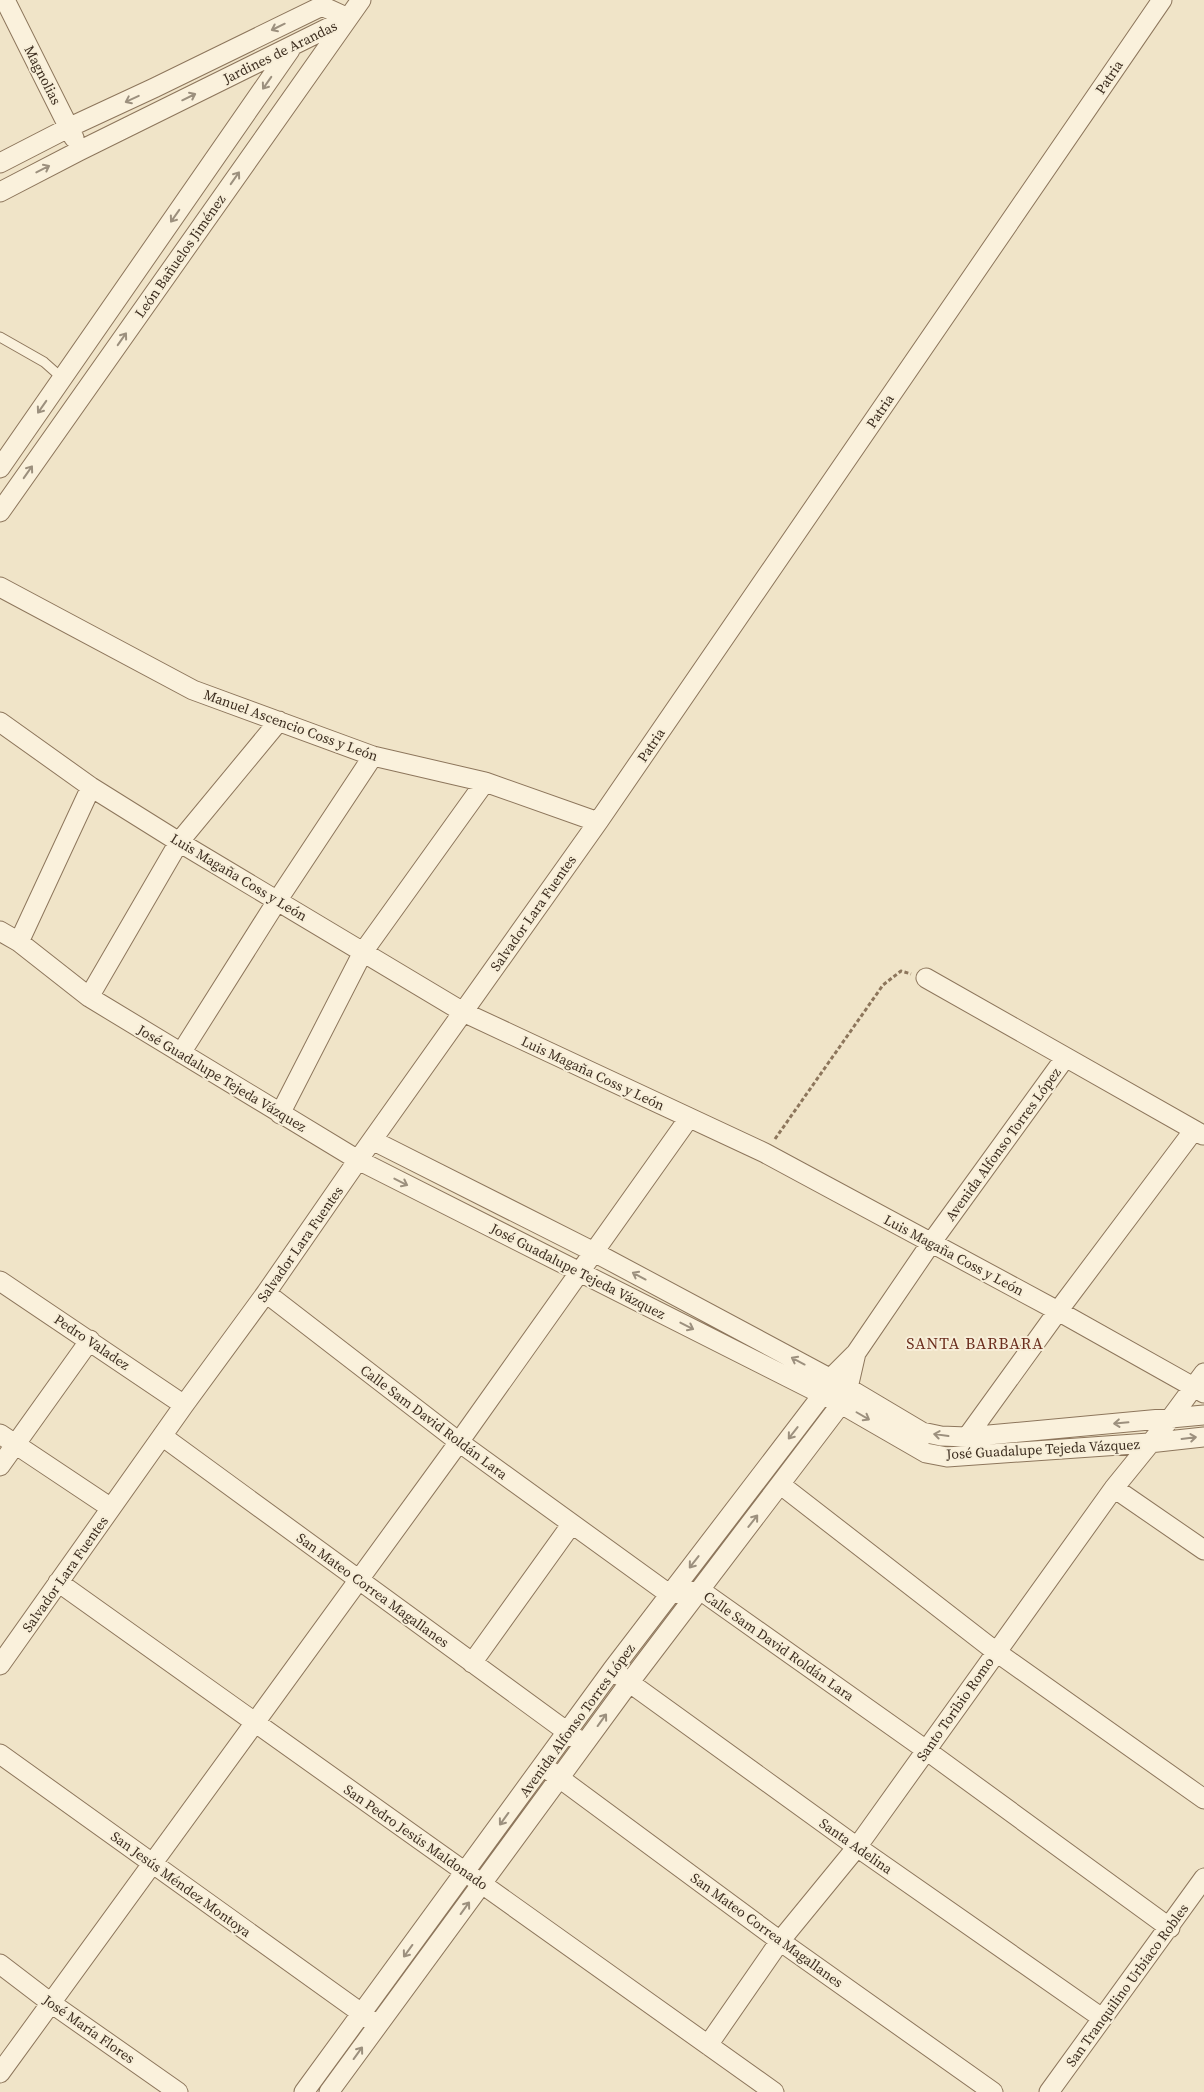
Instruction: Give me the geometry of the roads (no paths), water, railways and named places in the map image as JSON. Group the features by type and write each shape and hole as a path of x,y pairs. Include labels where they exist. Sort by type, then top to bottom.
{"street":[{"name":"Magnolias","path":"5,0 70,127 79,151"},
{"name":"León Bañuelos Jiménez","path":"0,512 361,0"},
{"name":"Patria","path":"598,822 1162,0"},
{"name":"Jardines de Arandas","path":"0,163 324,3 348,18 292,48 164,109 0,192"},
{"name":"León Bañuelos Jiménez","path":"0,468 324,3"},
{"path":"154,88 164,109"},
{"name":"Manuel Ascencio Coss y León","path":"0,587 193,690 373,756 485,782 598,822"},
{"path":"89,997 179,842 280,721"},
{"name":"Luis Magaña Coss y León","path":"0,722 91,787 179,842 463,1012 764,1154 1058,1311 1201,1384"},
{"path":"181,1053 277,900 373,756"},
{"path":"280,1114 363,952 485,782"},
{"path":"18,942 91,787"},
{"name":"Salvador Lara Fuentes","path":"0,1665 184,1404 266,1293 372,1140 598,822"},
{"name":"José Guadalupe Tejeda Vázquez","path":"0,931 18,942 89,997 358,1160 580,1272 922,1432 942,1436 967,1437 1204,1415"},
{"path":"926,978 1199,1133 1058,1311 967,1437"},
{"name":"Avenida Alfonso Torres López","path":"304,2092 612,1670 826,1387 856,1354 931,1243 1065,1058"},
{"path":"0,2073 458,1442 689,1118"},
{"name":"José Guadalupe Tejeda Vázquez","path":"372,1140 594,1252 826,1387"},
{"name":"Pedro Valadez","path":"0,1281 184,1404"},
{"name":"Calle Sam David Roldán Lara","path":"266,1293 458,1442 669,1594 700,1590 926,1750 1170,1928"},
{"path":"0,1466 8,1439 90,1340"},
{"name":"Avenida Alfonso Torres López","path":"329,2092 629,1683 781,1485 844,1396 856,1354"},
{"name":"Santo Toribio Romo","path":"708,2045 780,1941 856,1847 1114,1488 1149,1443 1201,1384"},
{"name":"José Guadalupe Tejeda Vázquez","path":"844,1396 926,1453 947,1457 1149,1443 1204,1437"},
{"name":"San Mateo Correa Magallanes","path":"162,1436 584,1744"},
{"path":"8,1439 111,1508"},
{"path":"781,1485 996,1651 1204,1799"},
{"path":"1114,1488 1204,1550"},
{"path":"472,1663 571,1525"},
{"name":"San Pedro Jesús Maldonado","path":"58,1582 774,2092"},
{"name":"Santa Adelina","path":"612,1670 856,1847 1102,2018"},
{"name":"San Jesús Méndez Montoya","path":"0,1754 379,2025"},
{"name":"San Mateo Correa Magallanes","path":"543,1766 780,1941 993,2092"},
{"name":"San Tranquilino Urbiaco Robles","path":"1049,2092 1170,1928 1204,1878"},
{"name":"José María Flores","path":"0,1964 51,2003 178,2092"}],"lane":[{"path":"0,337 44,362 62,378"}],"district":[{"name":"SANTA BARBARA","path":"975,1343"}]}
